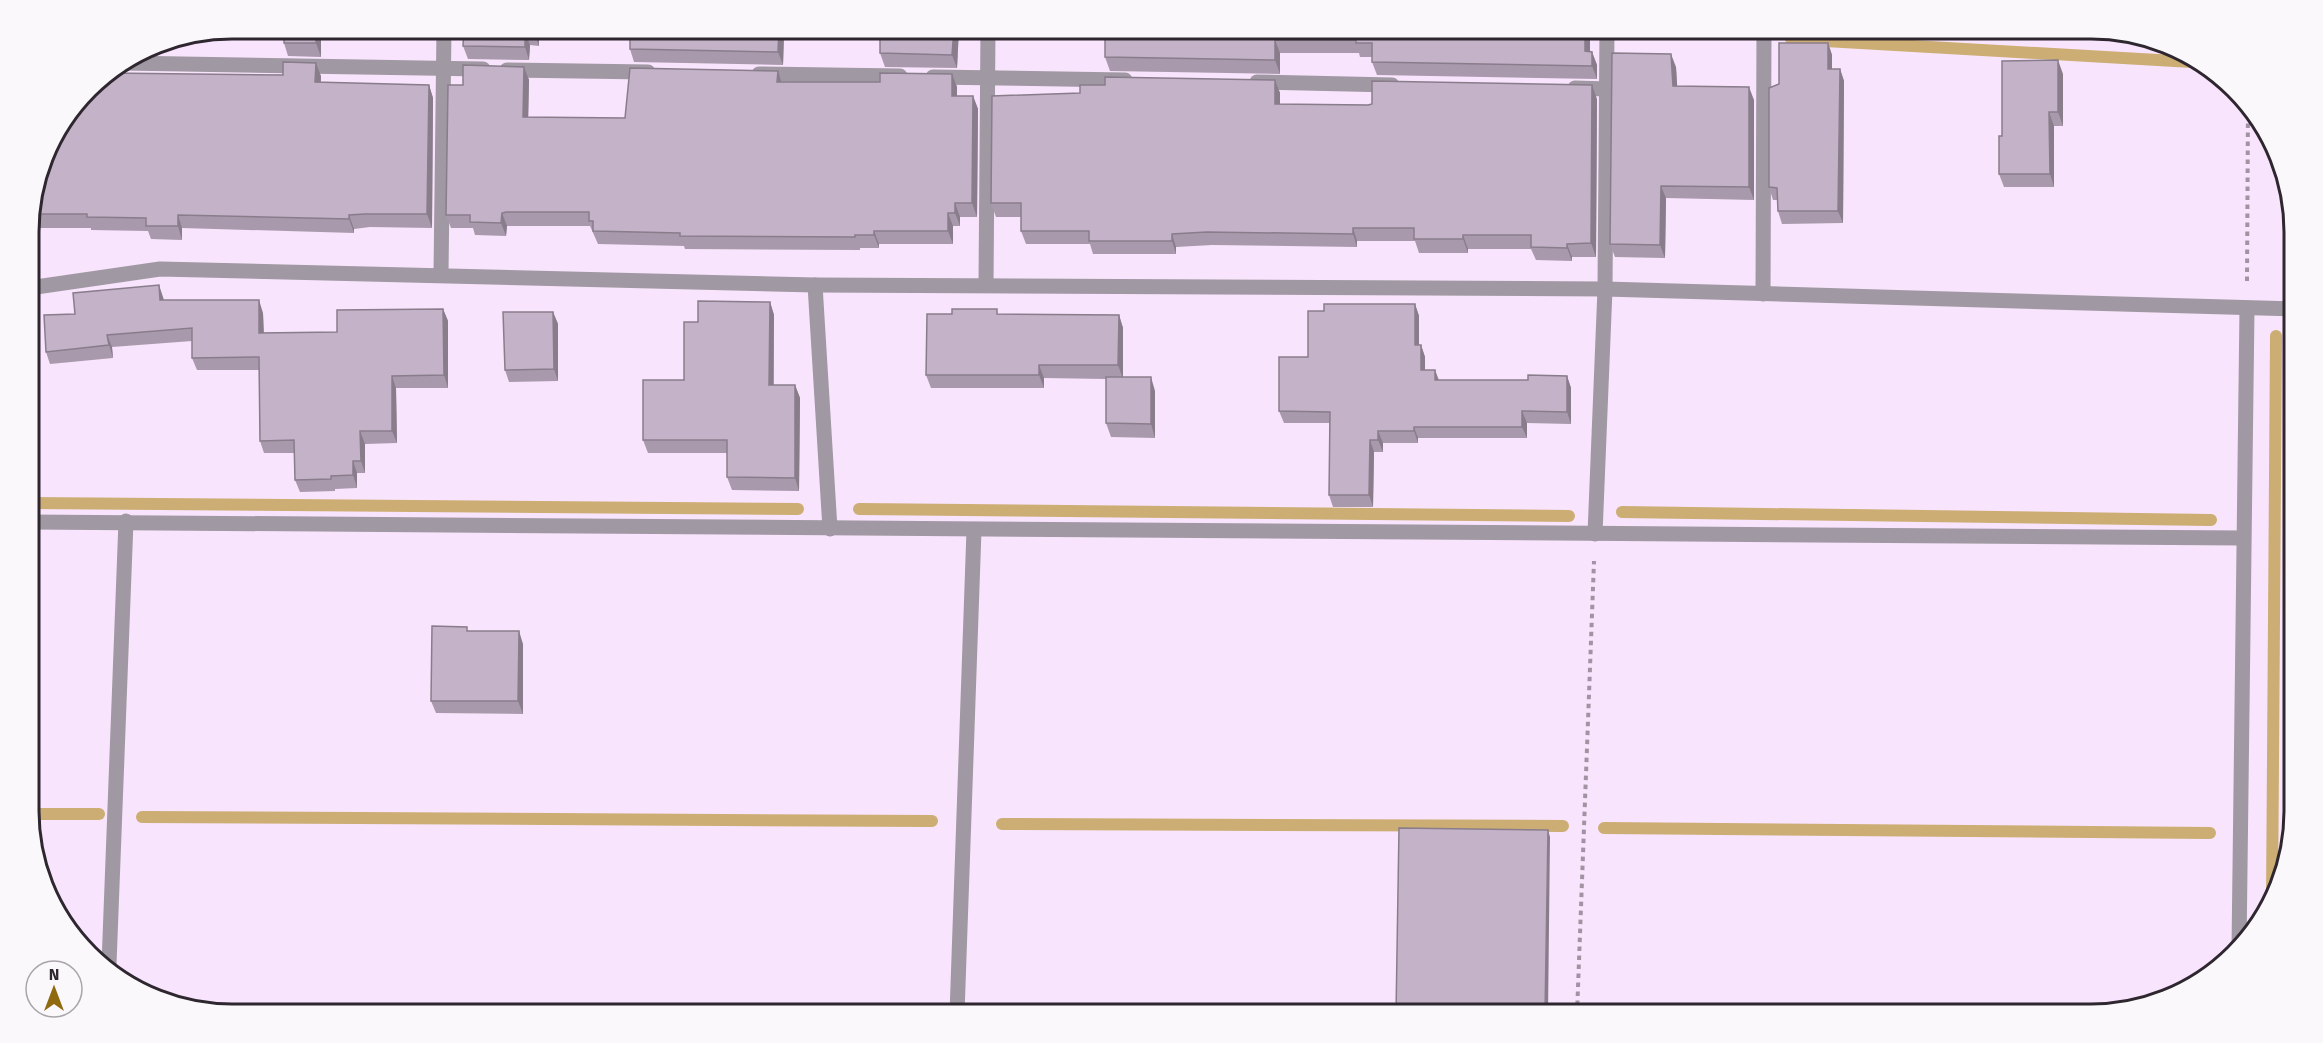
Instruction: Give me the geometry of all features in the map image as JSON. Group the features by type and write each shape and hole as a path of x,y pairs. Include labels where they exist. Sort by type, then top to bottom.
{"street":[{"path":"441,274 444,39"},
{"path":"986,285 988,39"},
{"path":"1595,534 1605,289 1607,39"},
{"path":"1763,294 1764,39"},
{"path":"139,63 668,72"},
{"path":"739,74 1142,80"},
{"path":"1238,82 1404,85"},
{"path":"1559,88 1606,89"},
{"path":"39,287 160,269 441,274 815,285 1605,289 2284,309"},
{"path":"815,285 830,528"},
{"path":"2239,934 2242,538 2247,308"},
{"path":"39,522 2242,538"},
{"path":"109,959 126,522"},
{"path":"957,1004 974,530"}],"path":[{"path":"2247,308 2248,121"},
{"path":"1577,1004 1595,534"}],"shaded area":[{"path":"2284,748 2284,824 2283,828"}],"building":[{"path":"284,39 316,39 316,43 284,43"},
{"path":"463,39 525,39 525,47 463,46"},
{"path":"630,39 779,39 778,52 630,49"},
{"path":"880,39 953,39 952,55 880,53"},
{"path":"1105,39 1585,39 1585,51 1592,52 1592,66 1372,62 1372,43 1356,43 1356,40 1275,40 1275,60 1105,57"},
{"path":"1779,43 1828,43 1828,69 1840,69 1838,211 1778,211 1777,188 1769,187 1769,88 1779,84"},
{"path":"1612,53 1671,54 1673,86 1749,87 1749,187 1661,186 1660,245 1610,244"},
{"path":"2058,60 2058,112 2049,112 2050,174 1999,174 1999,136 2002,136 2002,61"},
{"path":"283,62 316,63 315,82 429,85 427,214 349,215 349,219 178,215 178,226 146,226 146,218 40,214 46,182 65,136 87,105 123,73 283,75"},
{"path":"463,65 524,67 523,117 625,118 630,68 778,71 777,82 880,82 880,73 952,74 952,96 973,96 972,203 955,203 955,213 948,213 948,231 874,231 874,235 855,235 855,237 680,236 680,233 593,231 593,221 589,221 589,212 506,212 502,213 501,223 470,222 470,215 446,215 448,85 463,85"},
{"path":"1105,77 1275,80 1275,104 1368,105 1372,104 1372,81 1592,85 1591,243 1567,244 1567,248 1531,247 1531,235 1463,235 1463,239 1414,239 1414,228 1353,228 1353,234 1207,232 1172,234 1172,241 1089,241 1089,231 1021,231 1021,203 991,203 992,96 1080,93 1080,85 1105,85"},
{"path":"159,285 160,300 259,300 259,333 337,332 337,310 443,309 444,375 392,376 392,431 360,431 361,461 353,461 353,475 331,476 331,479 295,480 294,440 260,441 259,357 192,358 192,328 107,335 109,345 46,352 44,315 75,314 73,293"},
{"path":"698,301 770,302 769,385 795,385 795,478 727,477 727,440 643,440 643,380 684,380 684,322 698,322"},
{"path":"1324,304 1415,304 1415,345 1421,345 1421,370 1435,370 1435,380 1528,380 1528,375 1567,376 1567,412 1522,411 1522,427 1414,427 1414,431 1378,431 1378,440 1370,440 1369,495 1329,495 1330,412 1279,411 1279,357 1308,357 1308,311 1324,311"},
{"path":"952,309 997,309 997,314 1119,315 1118,365 1039,365 1039,375 926,375 927,314 952,314"},
{"path":"503,312 553,312 554,369 505,370"},
{"path":"1106,377 1151,377 1151,424 1106,423"},
{"path":"432,626 467,627 467,631 519,631 518,701 431,701"},
{"path":"1399,828 1548,830 1545,1004 1396,1004"}],"waterway":[{"path":"1791,39 2180,61"},
{"path":"2272,875 2276,336"},
{"path":"39,503 798,509"},
{"path":"859,509 1569,516"},
{"path":"1622,512 2211,520"},
{"path":"39,814 99,814"},
{"path":"142,817 932,821"},
{"path":"1002,824 1563,826"},
{"path":"1604,828 2210,833"}]}
